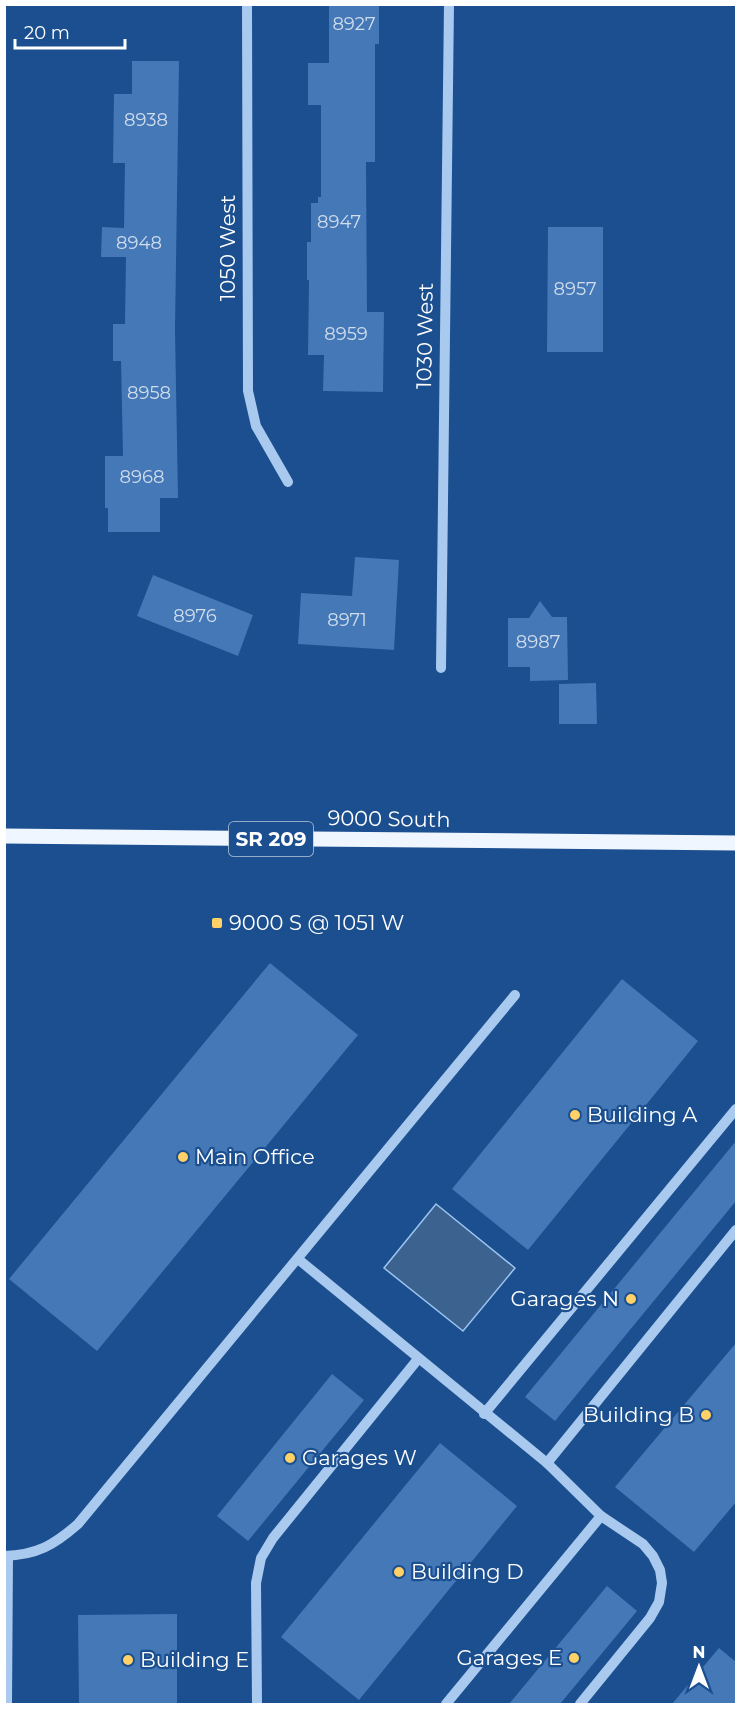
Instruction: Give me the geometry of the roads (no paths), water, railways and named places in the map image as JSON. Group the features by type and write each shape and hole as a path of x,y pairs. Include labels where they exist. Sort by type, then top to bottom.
{"main road":[{"name":"9000 South","path":"4,836 736,843"}],"street":[{"name":"1050 West","path":"247,4 248,391 256,426 288,482"},
{"name":"1030 West","path":"441,669 448,4"},
{"path":"7,1704 6,1556 36,1552 60,1539 78,1524 515,995"},
{"path":"484,1414 736,1109"},
{"path":"547,1463 736,1230"},
{"path":"298,1259 484,1414 547,1463 601,1516 643,1544 653,1556 660,1570 662,1583 659,1602 650,1618 580,1704"},
{"path":"257,1704 256,1583 261,1558 273,1538 418,1359"},
{"path":"446,1704 601,1516"}],"water":[{"path":"436,1204 515,1268 463,1331 384,1268"}],"place":[{"name":"9000 S @ 1051 W","path":"217,923"},
{"name":"Building A","path":"575,1115"},
{"name":"Main Office","path":"183,1157"},
{"name":"Garages N","path":"631,1299"},
{"name":"Building B","path":"706,1415"},
{"name":"Garages W","path":"290,1458"},
{"name":"Building D","path":"399,1572"},
{"name":"Garages E","path":"574,1658"},
{"name":"Building E","path":"128,1660"}]}
